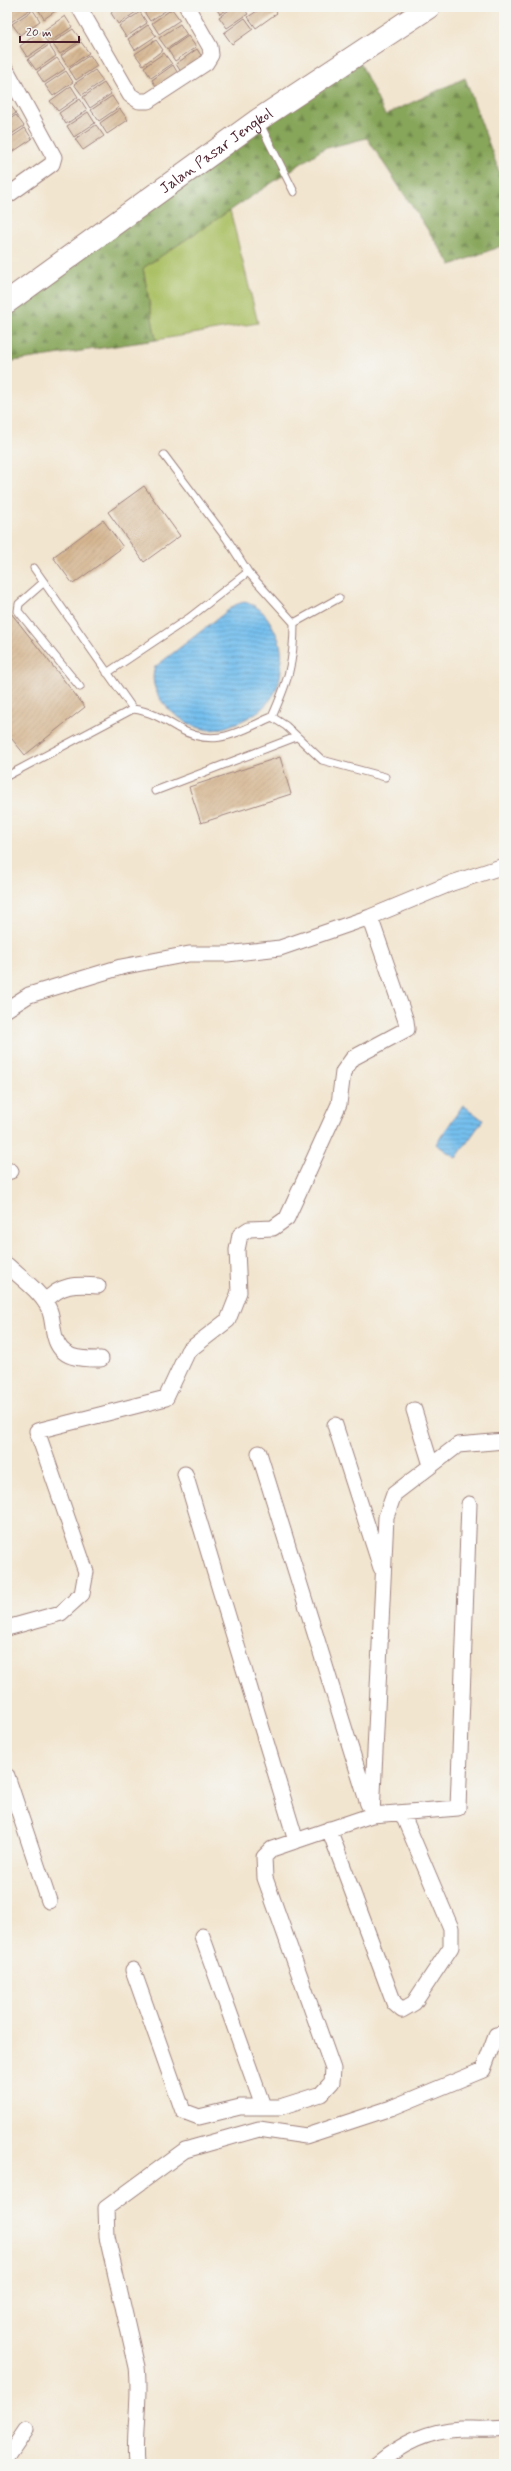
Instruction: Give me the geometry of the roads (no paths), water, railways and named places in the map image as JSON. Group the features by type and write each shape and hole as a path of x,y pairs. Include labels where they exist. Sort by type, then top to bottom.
{"main road":[{"name":"Jalan Pasar Jengkol","path":"7,302 258,120 429,7"}],"street":[{"path":"79,7 130,96 138,101 148,101 206,63 211,55 210,47 187,7"},
{"path":"7,71 54,157 52,164 7,196"},
{"path":"7,1010 29,995 121,967 189,954 226,954 280,948 370,917 452,883 504,866"},
{"path":"7,1628 61,1613 82,1594 86,1572 37,1431 166,1398 188,1351 228,1320 239,1292 237,1250 240,1235 249,1229 273,1228 287,1218 339,1104 343,1072 346,1065 353,1058 407,1030 406,1021 370,917"},
{"path":"7,1265 45,1302 50,1313 55,1338 65,1352 77,1359 101,1359"},
{"path":"45,1302 61,1288 76,1284 98,1286"},
{"path":"414,1410 431,1465"},
{"path":"335,1425 384,1578"},
{"path":"372,1815 386,1517 394,1494 458,1445 504,1441"},
{"path":"259,1453 372,1815"},
{"path":"185,1474 296,1840"},
{"path":"133,1970 183,2111 199,2117 240,2107 280,2107 321,2094 332,2082 333,2069 265,1878 264,1858 272,1849 372,1815 458,1808 469,1504"},
{"path":"7,1776 49,1901"},
{"path":"329,1829 394,2003 402,2010 414,2003 451,1948 451,1928 402,1813"},
{"path":"202,1936 263,2106"},
{"path":"136,2464 134,2446 140,2389 137,2368 107,2236 106,2208 185,2150 258,2129 306,2136 391,2108 483,2070 496,2035 504,2033"},
{"path":"377,2464 405,2443 422,2437 460,2429 504,2428"},
{"path":"7,2458 26,2430"}],"lane":[{"path":"258,120 294,192"},
{"path":"7,776 133,710 145,710 191,735 210,739 224,737 272,717 289,678 294,654 294,623 248,572 227,539 164,455"},
{"path":"34,568 133,710"},
{"path":"107,673 189,618 248,572"},
{"path":"44,582 19,604 18,611 80,687"},
{"path":"294,623 339,598"},
{"path":"272,717 286,726 296,738 322,760 385,777"},
{"path":"155,791 296,738"}],"water":[{"path":"244,602 256,607 266,616 278,638 282,660 280,679 277,688 267,704 243,720 216,730 208,730 194,726 174,714 159,697 155,688 153,677 155,667 235,605"},
{"path":"463,1105 483,1120 456,1158 436,1144"}]}
